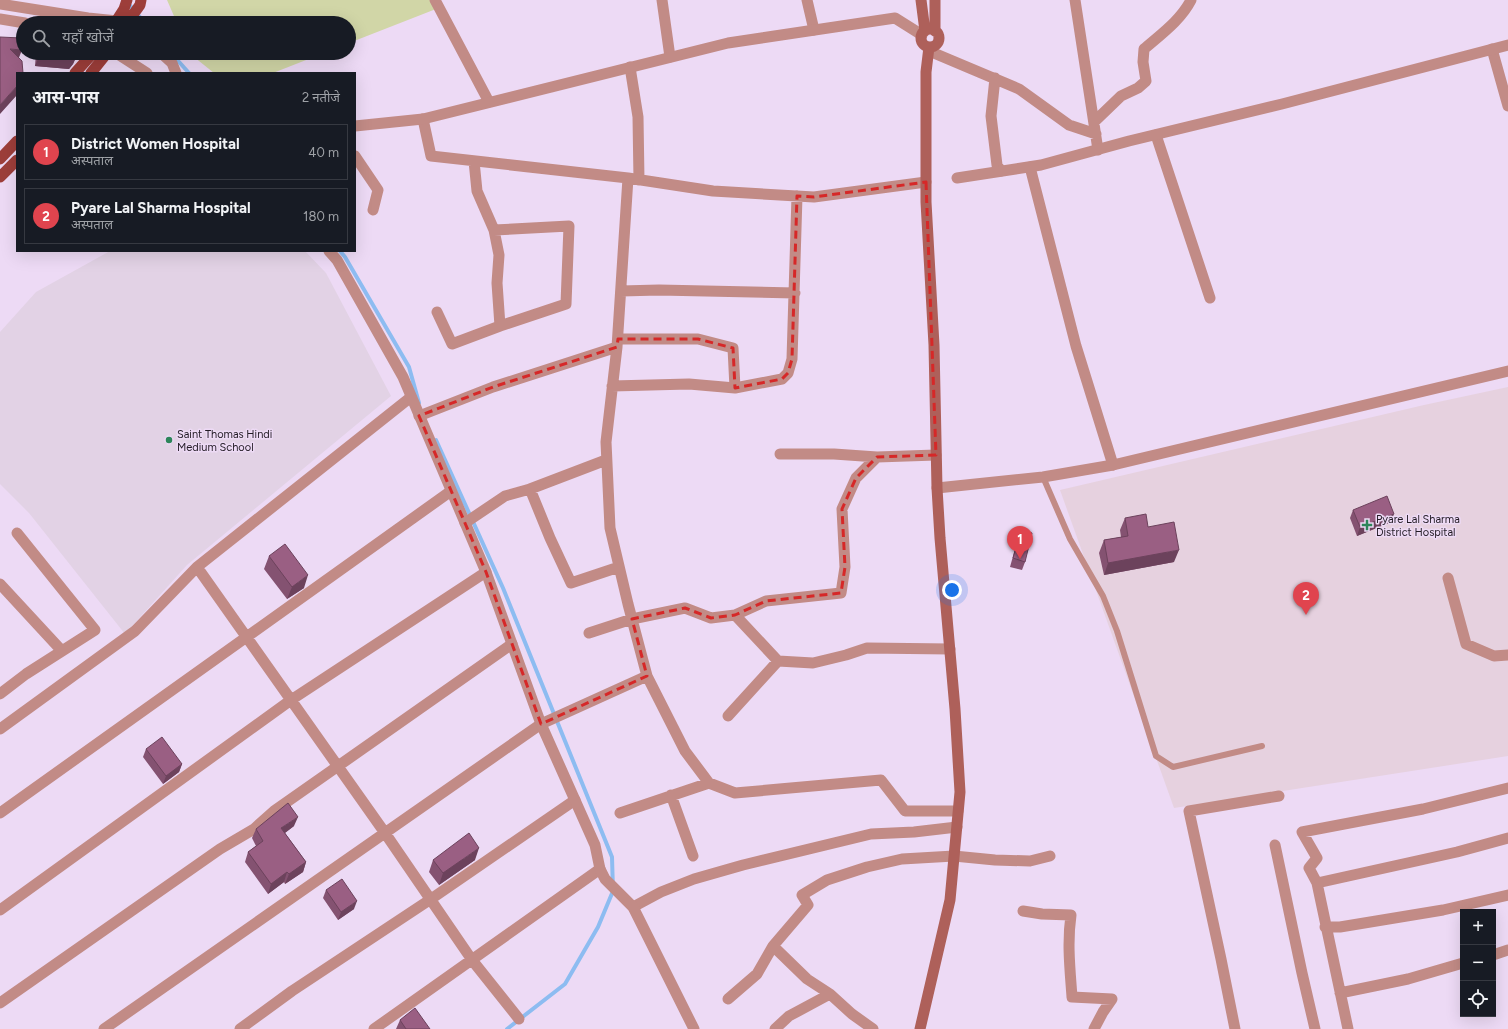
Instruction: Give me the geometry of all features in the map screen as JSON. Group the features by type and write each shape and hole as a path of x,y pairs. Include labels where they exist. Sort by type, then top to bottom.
{"main road":[{"path":"921,0 927,32"},
{"path":"929,49 922,41 927,32 935,0"},
{"path":"127,16 140,3"},
{"path":"123,16 126,4"},
{"path":"927,32 939,36 938,42 929,49"},
{"path":"920,1029 950,900 960,792 955,709 937,488 934,345 926,202 926,72 929,49"},
{"path":"76,72 87,60"},
{"path":"92,72 101,60"},
{"path":"0,159 16,142"},
{"path":"0,178 16,161"}],"street":[{"path":"436,0 489,102"},
{"path":"662,0 670,57"},
{"path":"807,0 814,30"},
{"path":"1075,0 1098,150"},
{"path":"1094,122 1121,96 1138,88 1146,82 1143,62 1144,49 1167,29 1187,8 1191,0"},
{"path":"0,4 75,16"},
{"path":"356,126 424,119 728,43 895,18 927,32"},
{"path":"0,19 16,22"},
{"path":"957,178 1041,165 1508,45"},
{"path":"929,49 1020,90 1069,125 1096,134"},
{"path":"1492,49 1508,106"},
{"path":"127,60 145,72"},
{"path":"169,60 172,63 176,72"},
{"path":"630,67 638,117 639,180"},
{"path":"995,78 991,116 997,165 1001,171"},
{"path":"424,119 431,156 628,178 713,190 814,197 926,182"},
{"path":"1156,135 1210,298"},
{"path":"356,157 378,190 373,210"},
{"path":"474,161 477,191 494,230 499,255 496,283 500,326"},
{"path":"1030,167 1076,346 1113,465"},
{"path":"628,178 617,343 606,442 610,528 647,676 686,751 709,783 735,793 881,780 905,811 958,811"},
{"path":"612,386 689,384 735,388 782,380 788,374 792,359 797,196"},
{"path":"437,312 452,344 566,304 569,226 494,230"},
{"path":"330,252 336,260 403,377 486,572 540,724 596,845 602,874 633,907 694,1029"},
{"path":"621,291 659,290 795,293"},
{"path":"420,416 493,387 617,343 698,339 733,348 735,388"},
{"path":"937,488 1043,477 1113,465 1508,371"},
{"path":"0,729 135,631 197,568 411,397"},
{"path":"780,454 834,454 878,457 936,455"},
{"path":"589,633 632,619 685,608 711,618 735,615 766,601 840,593 844,566 842,509 856,478 878,457"},
{"path":"465,523 505,496 530,489 606,460"},
{"path":"530,489 550,538 571,583 619,567"},
{"path":"0,813 451,491"},
{"path":"0,693 26,674 95,630 17,533"},
{"path":"197,568 338,766 472,960 519,1019"},
{"path":"0,910 291,700 486,572"},
{"path":"1448,578 1466,644 1494,656 1508,655"},
{"path":"0,584 62,651"},
{"path":"735,615 778,661 813,663 867,648 950,649"},
{"path":"0,1003 220,849 254,829 274,811 512,644"},
{"path":"728,716 778,661"},
{"path":"104,1029 540,724 647,676"},
{"path":"620,813 709,783"},
{"path":"1348,1029 1325,927 1317,883 1310,868 1316,858 1302,832 1423,809 1508,788"},
{"path":"671,795 693,856"},
{"path":"1235,1029 1189,811 1279,796"},
{"path":"240,1029 292,991 431,899 575,800"},
{"path":"633,907 661,892 694,879 743,864 871,834 914,832 957,827"},
{"path":"1317,883 1457,852 1508,838"},
{"path":"1275,845 1315,1029"},
{"path":"728,999 757,974 773,946 808,905 802,895 826,880 866,867 902,859 954,856 995,860 1030,861 1050,856"},
{"path":"374,1029 472,960 602,874"},
{"path":"1325,927 1340,927 1443,910 1508,895"},
{"path":"1023,910 1042,914 1071,915 1069,931 1069,961 1072,997 1112,999 1094,1029"},
{"path":"773,946 807,979 830,994 852,1014 873,1029"},
{"path":"1496,954 1508,950"},
{"path":"1340,993 1408,979 1460,964"},
{"path":"776,1029 789,1016 830,994"}],"lane":[{"path":"1043,477 1070,539 1103,596 1118,631 1156,756 1173,767 1262,746"}],"highlighted area":[{"path":"926,182 936,455 877,457 856,478 842,509 845,567 841,593 766,601 735,615 711,618 685,608 632,619 647,676 541,724 486,572 419,416 493,387 617,347 618,339 698,339 733,348 735,388 782,379 788,373 792,359 797,196 814,197"}],"shaded area":[{"name":"Saint Thomas Hindi Medium School","path":"108,252 306,252 326,273 391,396 187,565 125,634 29,513 0,484 0,332 36,292"},
{"path":"1508,387 1508,756 1174,808 1060,490 1424,405"}],"green space":[{"path":"167,0 431,0 436,9 356,40 356,16 174,16"},
{"path":"198,60 306,60 276,72 213,72"}],"building":[{"path":"0,37 16,38 16,50 10,49 16,55 16,60 22,61 23,72 16,72 16,87 0,105"},
{"path":"1387,496 1394,514 1360,527 1353,510"},
{"path":"1146,514 1148,527 1174,522 1179,550 1108,563 1104,540 1128,536 1125,518"},
{"path":"1021,530 1032,533 1025,562 1013,558"},
{"path":"285,544 308,575 292,587 269,556"},
{"path":"162,737 182,764 166,776 146,749"},
{"path":"288,803 298,817 281,828 306,862 289,874 287,872 271,884 248,852 263,841 256,829"},
{"path":"469,833 479,848 443,873 433,860"},
{"path":"342,879 357,901 341,912 326,890"},
{"path":"415,1008 430,1029 406,1029 400,1020"}],"waterway":[{"path":"127,2 139,16"},
{"path":"177,60 188,72"},
{"path":"341,252 409,367 419,403"},
{"path":"436,440 503,588 612,857 613,891 598,927 565,984 507,1029"}],"place":[{"name":"Saint Thomas Hindi Medium School","path":"169,440"},
{"name":"Pyare Lal Sharma District Hospital","path":"1367,525"},
{"name":"District Women Hospital","path":"1020,559"},
{"name":"Pyare Lal Sharma Hospital","path":"1306,615"}]}
